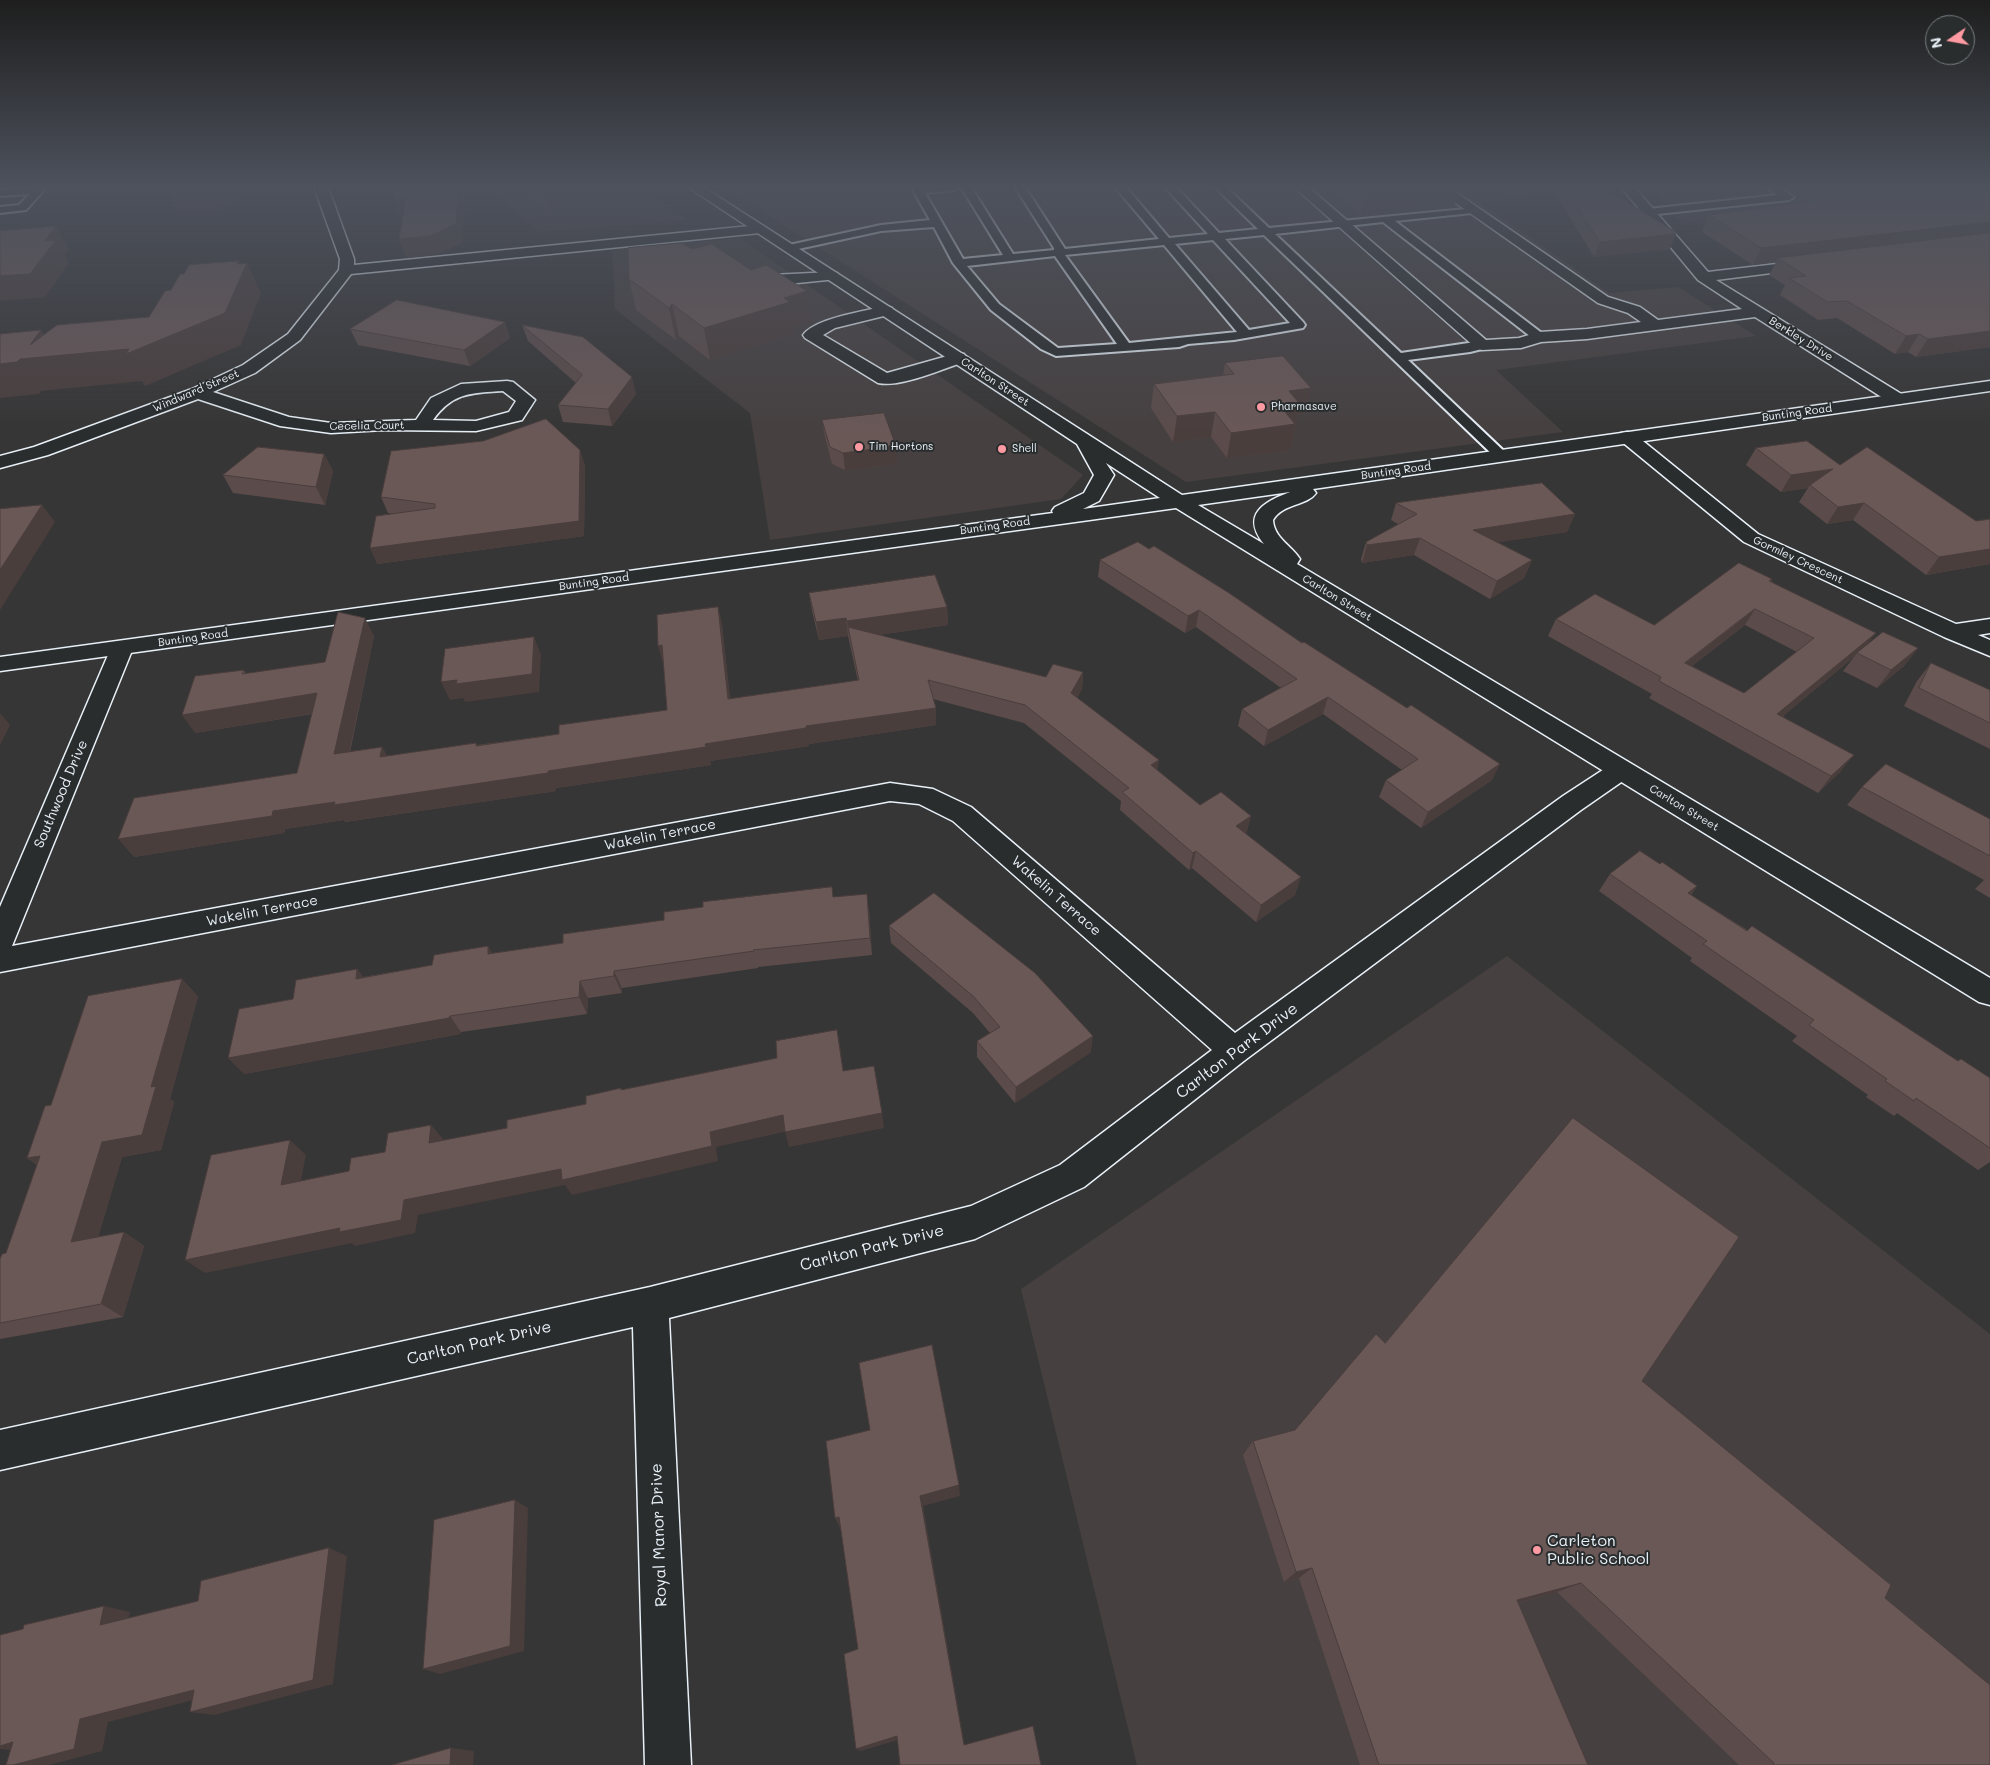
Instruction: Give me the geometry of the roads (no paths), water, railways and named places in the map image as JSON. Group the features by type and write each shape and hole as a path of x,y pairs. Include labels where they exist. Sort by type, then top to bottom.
{"street":[{"name":"Windward Street","path":"0,462 41,451 198,393 249,369 294,338 342,269"},
{"name":"Carlton Street","path":"822,269 1178,501 1990,993"},
{"path":"1394,269 1482,345 1520,343 1539,337 1587,334 1758,312"},
{"path":"1558,269 1603,300 1634,310 1655,325"},
{"name":"Berkley Drive","path":"1697,269 1703,277 1897,399"},
{"path":"1703,277 1768,269"},
{"path":"735,275 758,282 832,276"},
{"path":"886,311 829,325 812,335 884,379 898,377 958,358"},
{"name":"Cecelia Court","path":"198,393 286,422 331,428 421,425 476,426 516,416 526,400 506,386 467,388 437,402 421,425"},
{"name":"Bunting Road","path":"0,664 1042,520 1990,386"},
{"name":"Gormley Crescent","path":"1627,437 1751,538 1990,649"},
{"path":"1042,520 1092,497 1104,475 1084,440"},
{"path":"1312,582 1267,535 1262,524 1263,518 1274,505 1342,478"},
{"path":"1952,632 1990,626"},
{"name":"Southwood Drive","path":"0,941 122,648"},
{"name":"Carlton Park Drive","path":"0,1450 650,1304 975,1222 1072,1176 1234,1052 1621,770"},
{"name":"Wakelin Terrace","path":"0,960 890,792 924,795 962,814 1234,1052"},
{"name":"Royal Manor Drive","path":"650,1304 668,1765"}],"lane":[{"path":"963,269 995,307 1045,346 1056,352 1179,343 1186,340 1234,336 1298,325 1246,269"},
{"path":"1070,269 1125,346"},
{"path":"1191,269 1245,333"},
{"path":"1305,269 1501,455"},
{"path":"1451,269 1539,337"},
{"path":"1398,357 1482,345"}],"place":[{"name":"Pharmasave","path":"1261,407"},
{"name":"Tim Hortons","path":"859,447"},
{"name":"Shell","path":"1002,449"},
{"name":"Carleton Public School","path":"1537,1550"}]}
